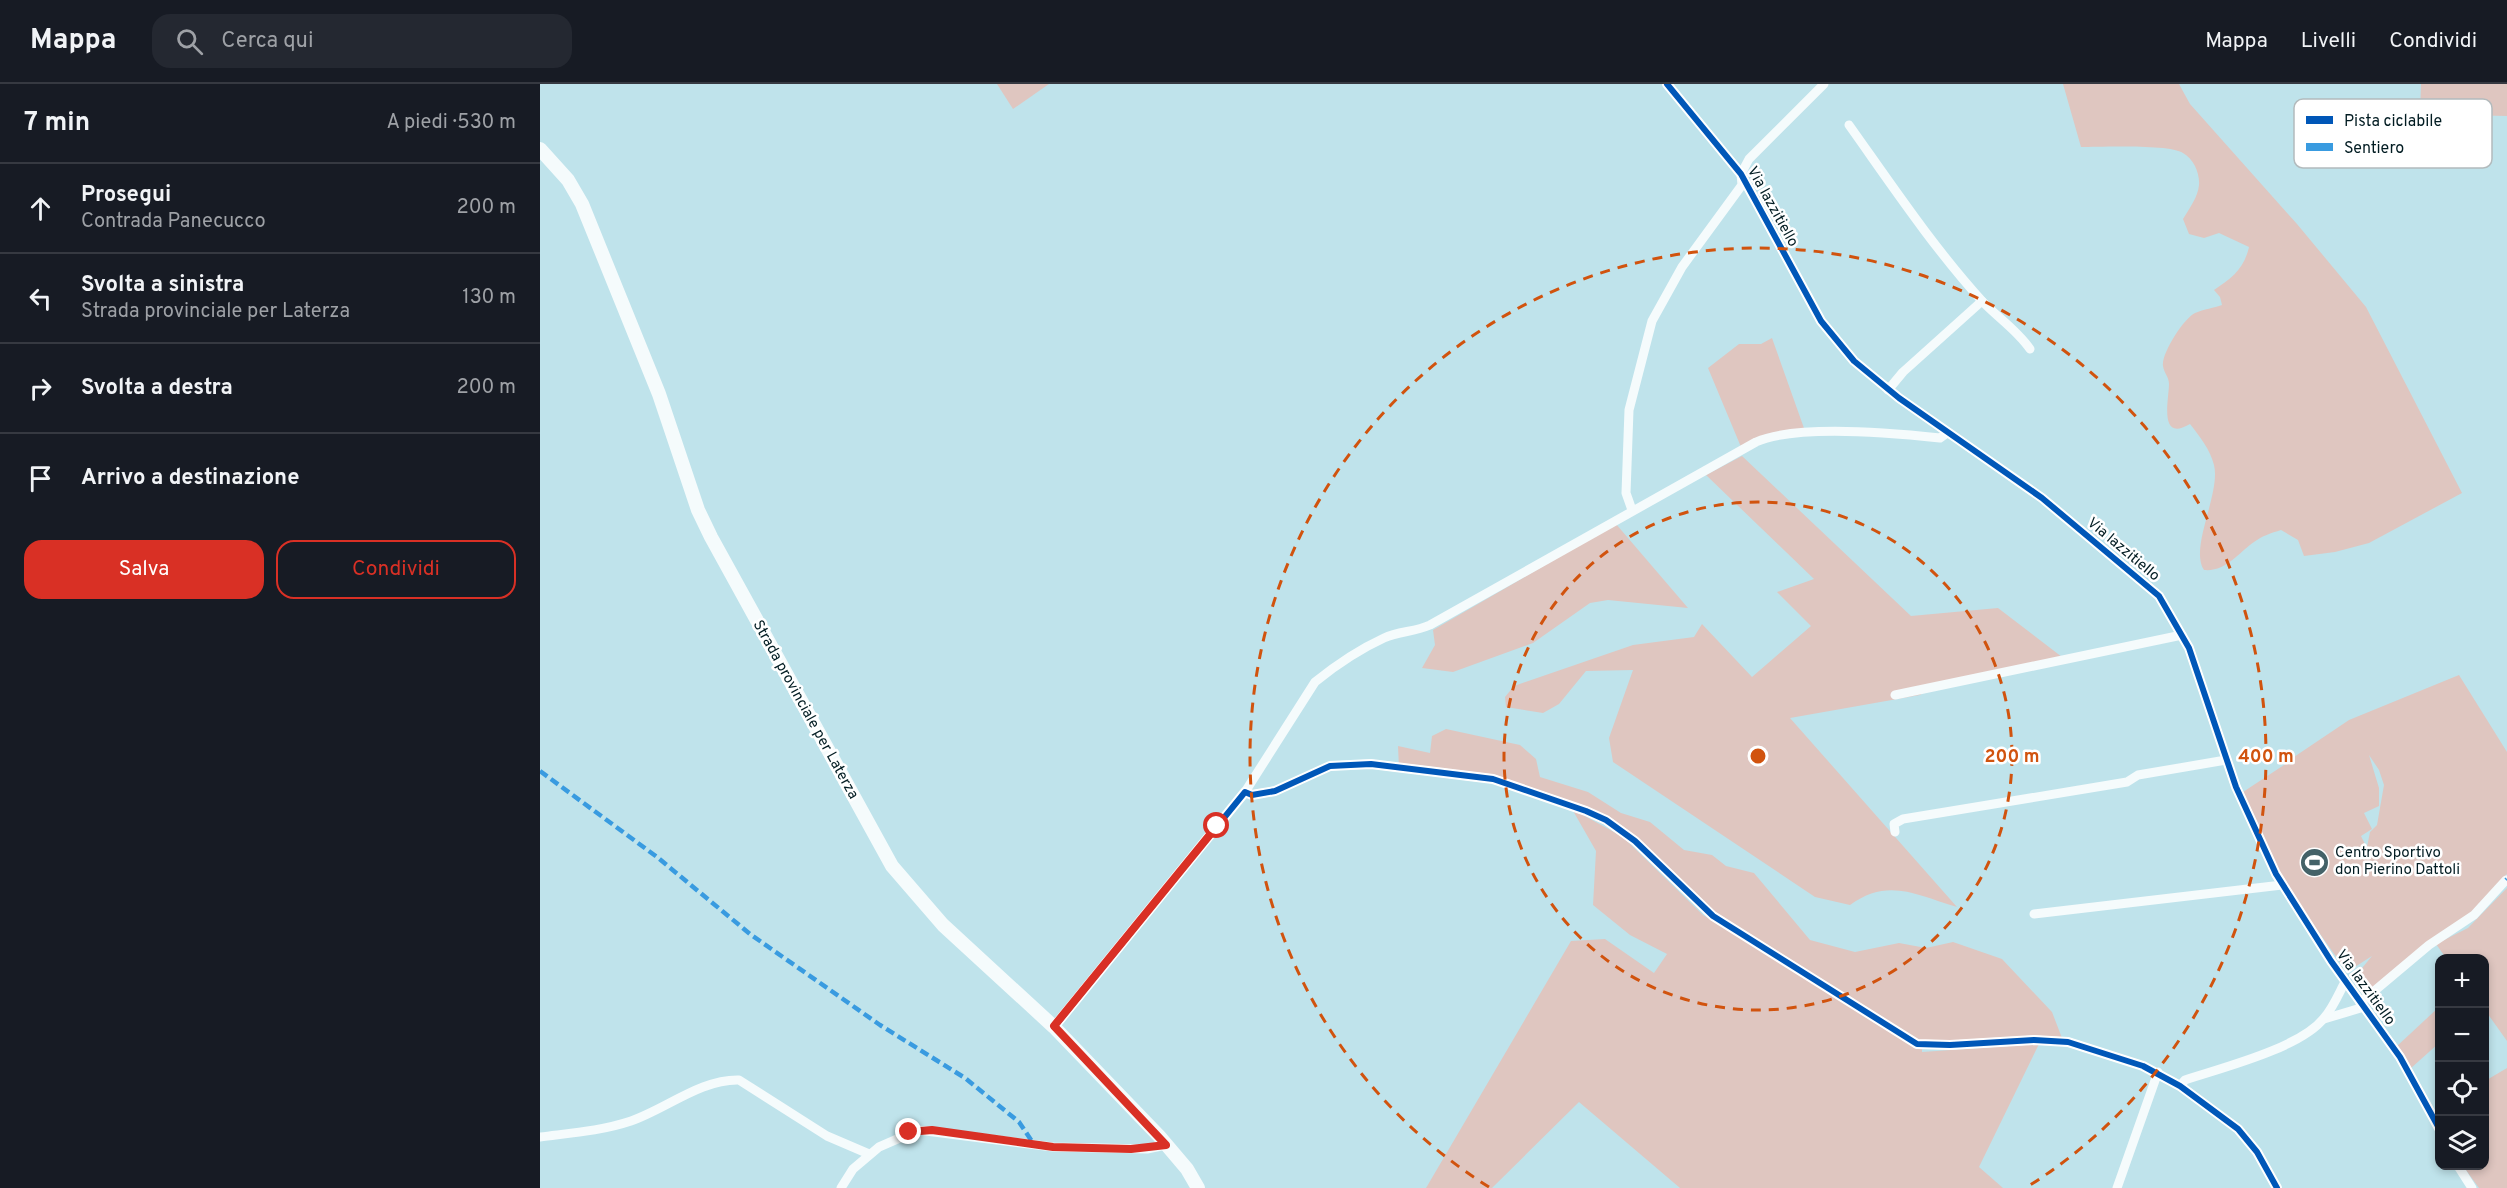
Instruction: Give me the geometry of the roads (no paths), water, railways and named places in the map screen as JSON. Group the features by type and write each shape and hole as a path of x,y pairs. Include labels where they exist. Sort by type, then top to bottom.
{"main road":[{"name":"Strada provinciale per Laterza","path":"540,149 568,180 582,204 659,394 698,510 711,537 892,866 943,925 1054,1026 1166,1145 1198,1188"}],"street":[{"name":"Via Iazzitiello","path":"1667,84 1742,174 1821,321 1854,361 1888,390 1947,433 2042,498 2141,578 2159,596 2182,635 2226,760 2257,834 2282,885 2345,982 2400,1057 2435,1123"},
{"path":"1632,510 1626,484 1629,410 1652,321 1682,267 1742,185 1742,174 1749,159 1771,134 1824,84"},
{"path":"1848,125 1982,301 2030,349"},
{"path":"1888,390 1903,372 1982,301"},
{"path":"1054,1026 1245,792 1315,682 1327,672 1385,638 1417,631 1430,625 1632,510 1770,436 1804,432 1940,438 1947,433"},
{"path":"1895,695 2182,635"},
{"path":"1895,832 1894,824 1904,819 2127,782 2138,775 2226,760"},
{"path":"1245,792 1252,795 1275,791 1330,766 1354,763 1503,781 1606,820 1635,841 1713,916 1905,1039 1917,1044 1939,1046 2017,1040 2068,1042 2157,1072 2238,1129 2257,1152 2277,1188"},
{"path":"2180,1086 2185,1080 2265,1053 2307,1032 2324,1019 2362,1005 2429,945 2474,915 2506,880"},
{"path":"2034,914 2282,885"},
{"path":"2324,1019 2345,982"},
{"path":"2117,1188 2157,1072"},
{"path":"540,1137 613,1126 664,1107 707,1086 739,1080 749,1083 827,1136 869,1154"},
{"path":"842,1188 853,1169 869,1154 900,1136 925,1130 1053,1147 1131,1149 1166,1145"},
{"path":"2461,1170 2472,1188"}],"place":[{"name":"Centro Sportivo don Pierino Dattoli","path":"2314,862"}]}
